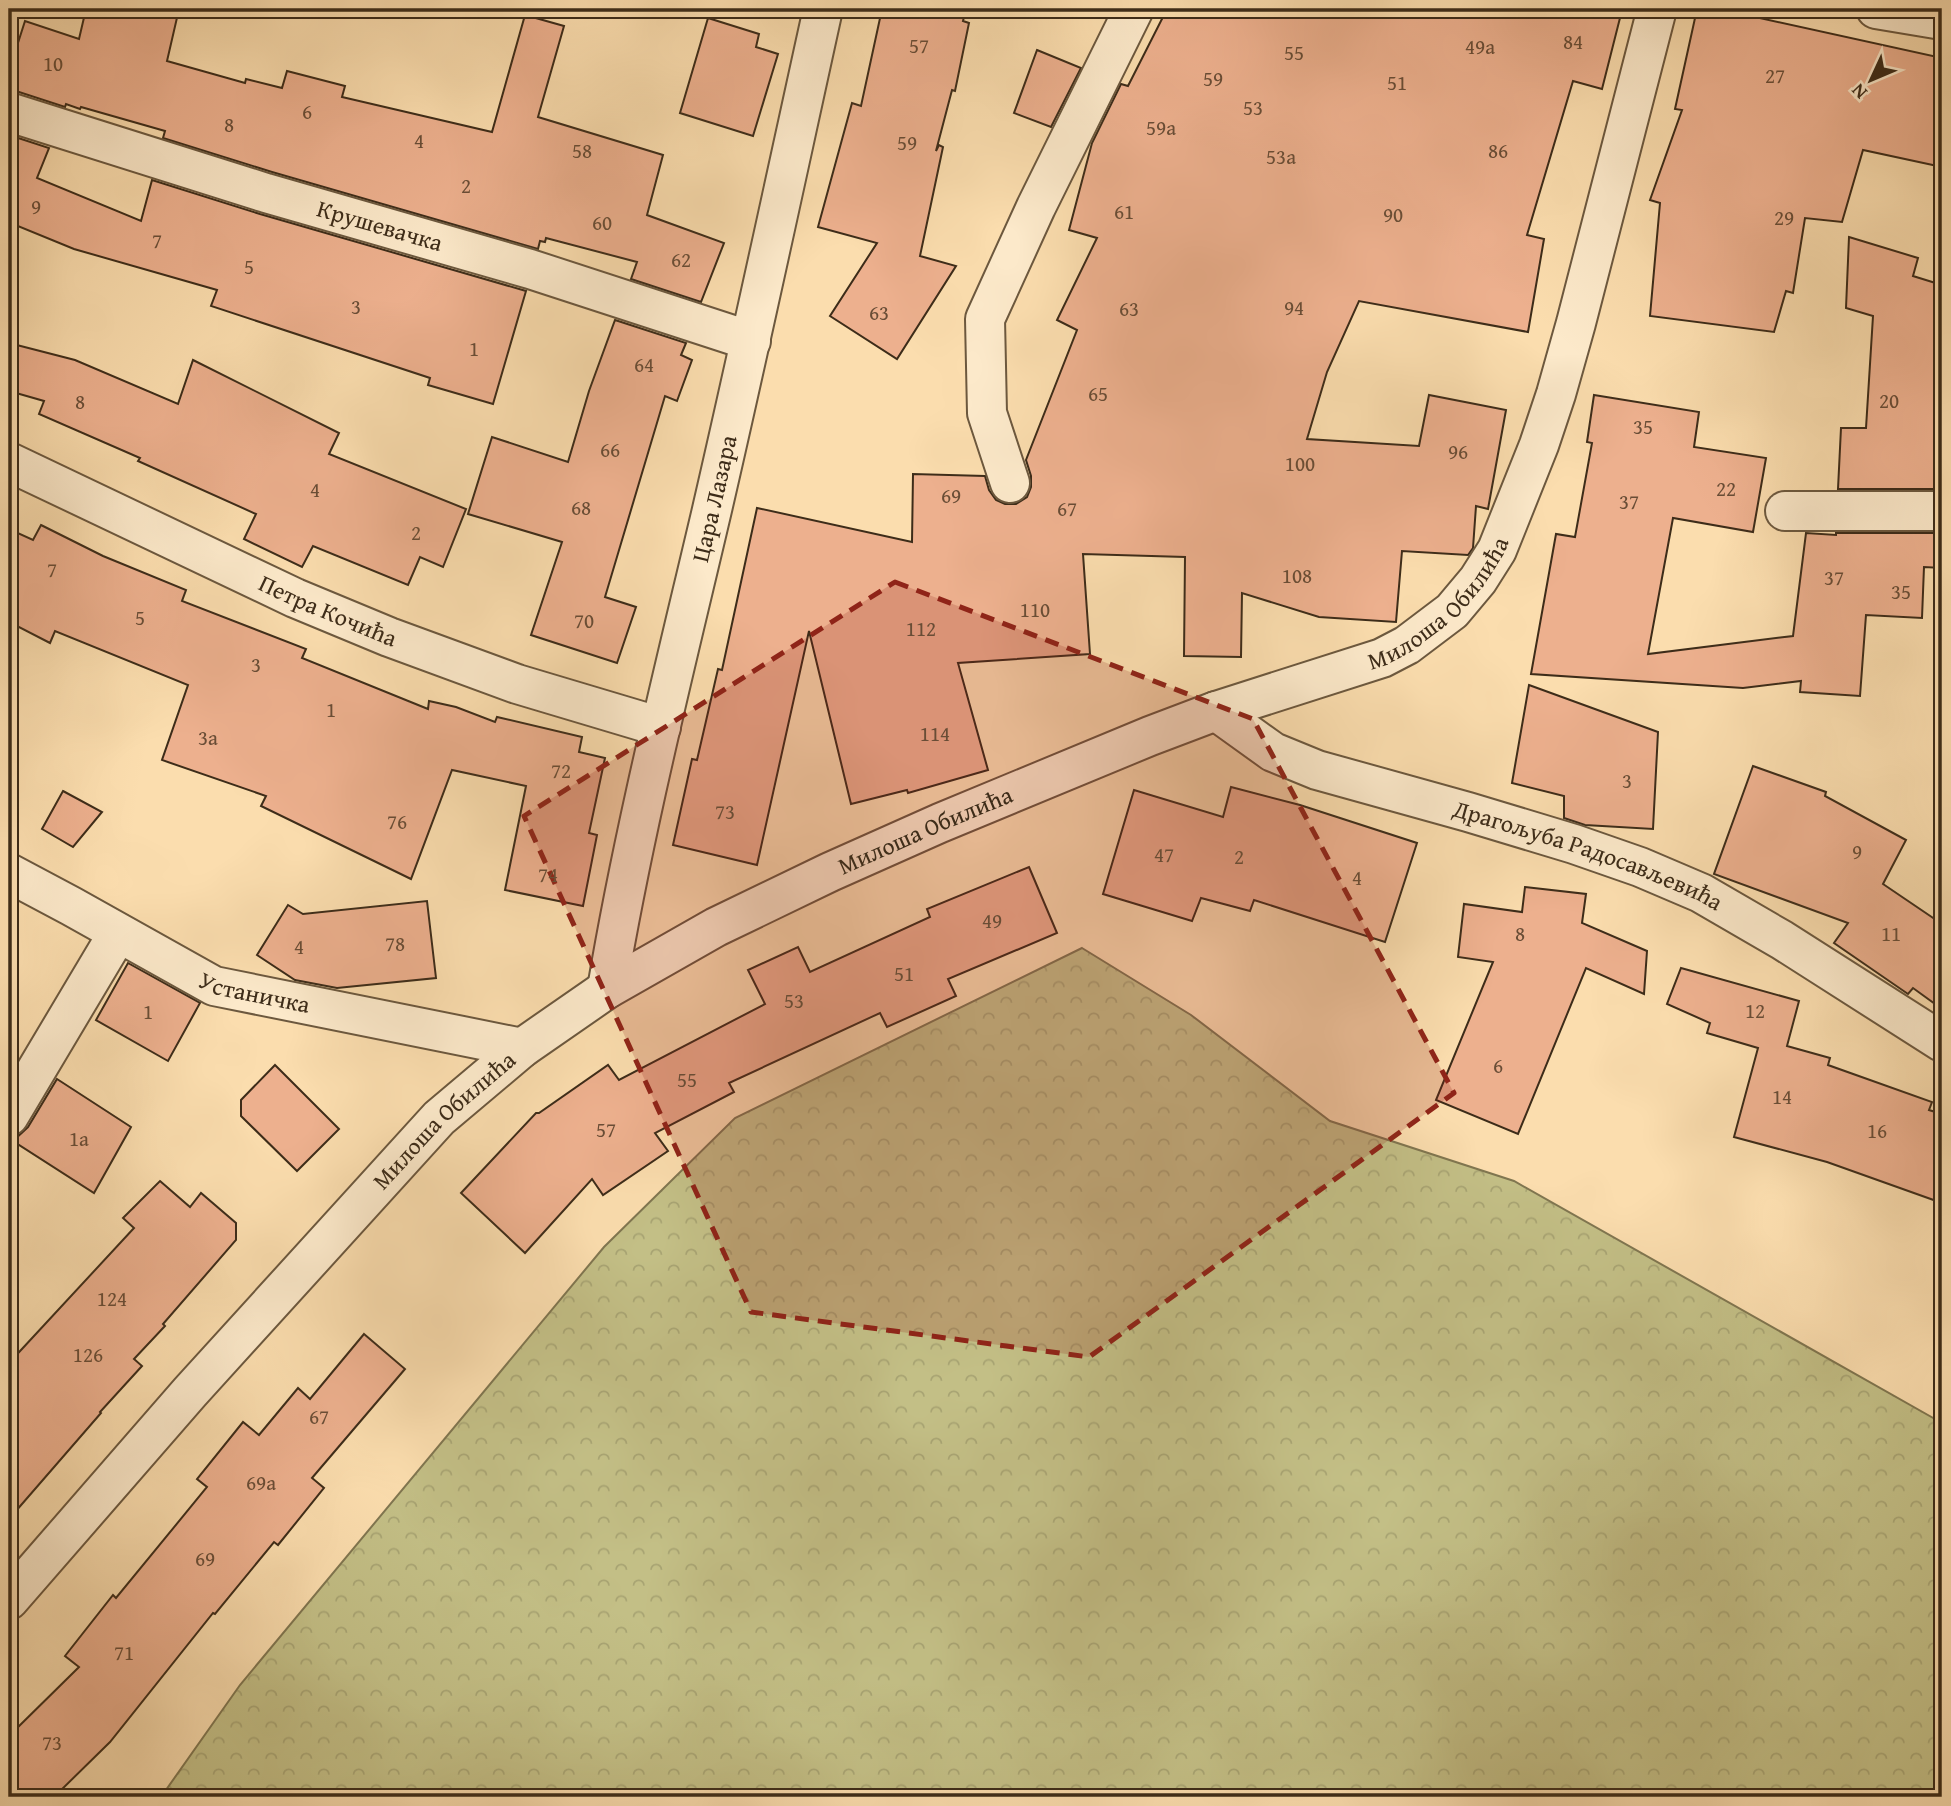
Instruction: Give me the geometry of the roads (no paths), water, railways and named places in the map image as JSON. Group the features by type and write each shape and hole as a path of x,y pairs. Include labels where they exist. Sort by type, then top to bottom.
{"street":[{"name":"Цара Лазара","path":"607,989 618,925 661,727 751,341 823,9"},
{"path":"1010,483 987,413 985,319 1035,206 1134,9"},
{"name":"Милоша Обилића","path":"9,1601 129,1460 439,1118 522,1048 607,989 716,927 830,872 1150,736 1216,711 1381,658 1408,645 1451,611 1478,580 1497,550 1556,394 1657,9"},
{"path":"1875,9 1942,20"},
{"name":"Крушевачка","path":"9,112 266,193 530,270 751,341"},
{"name":"Петра Кочића","path":"9,462 295,598 389,637 517,684 661,727"},
{"path":"1785,511 1942,510"},
{"name":"Драгољуба Радосављевића","path":"1216,711 1273,752 1317,771 1574,844 1640,867 1700,893 1782,940 1942,1042"},
{"name":"Устаничка","path":"9,873 214,986 522,1048"},
{"path":"9,1116 118,933"}]}
